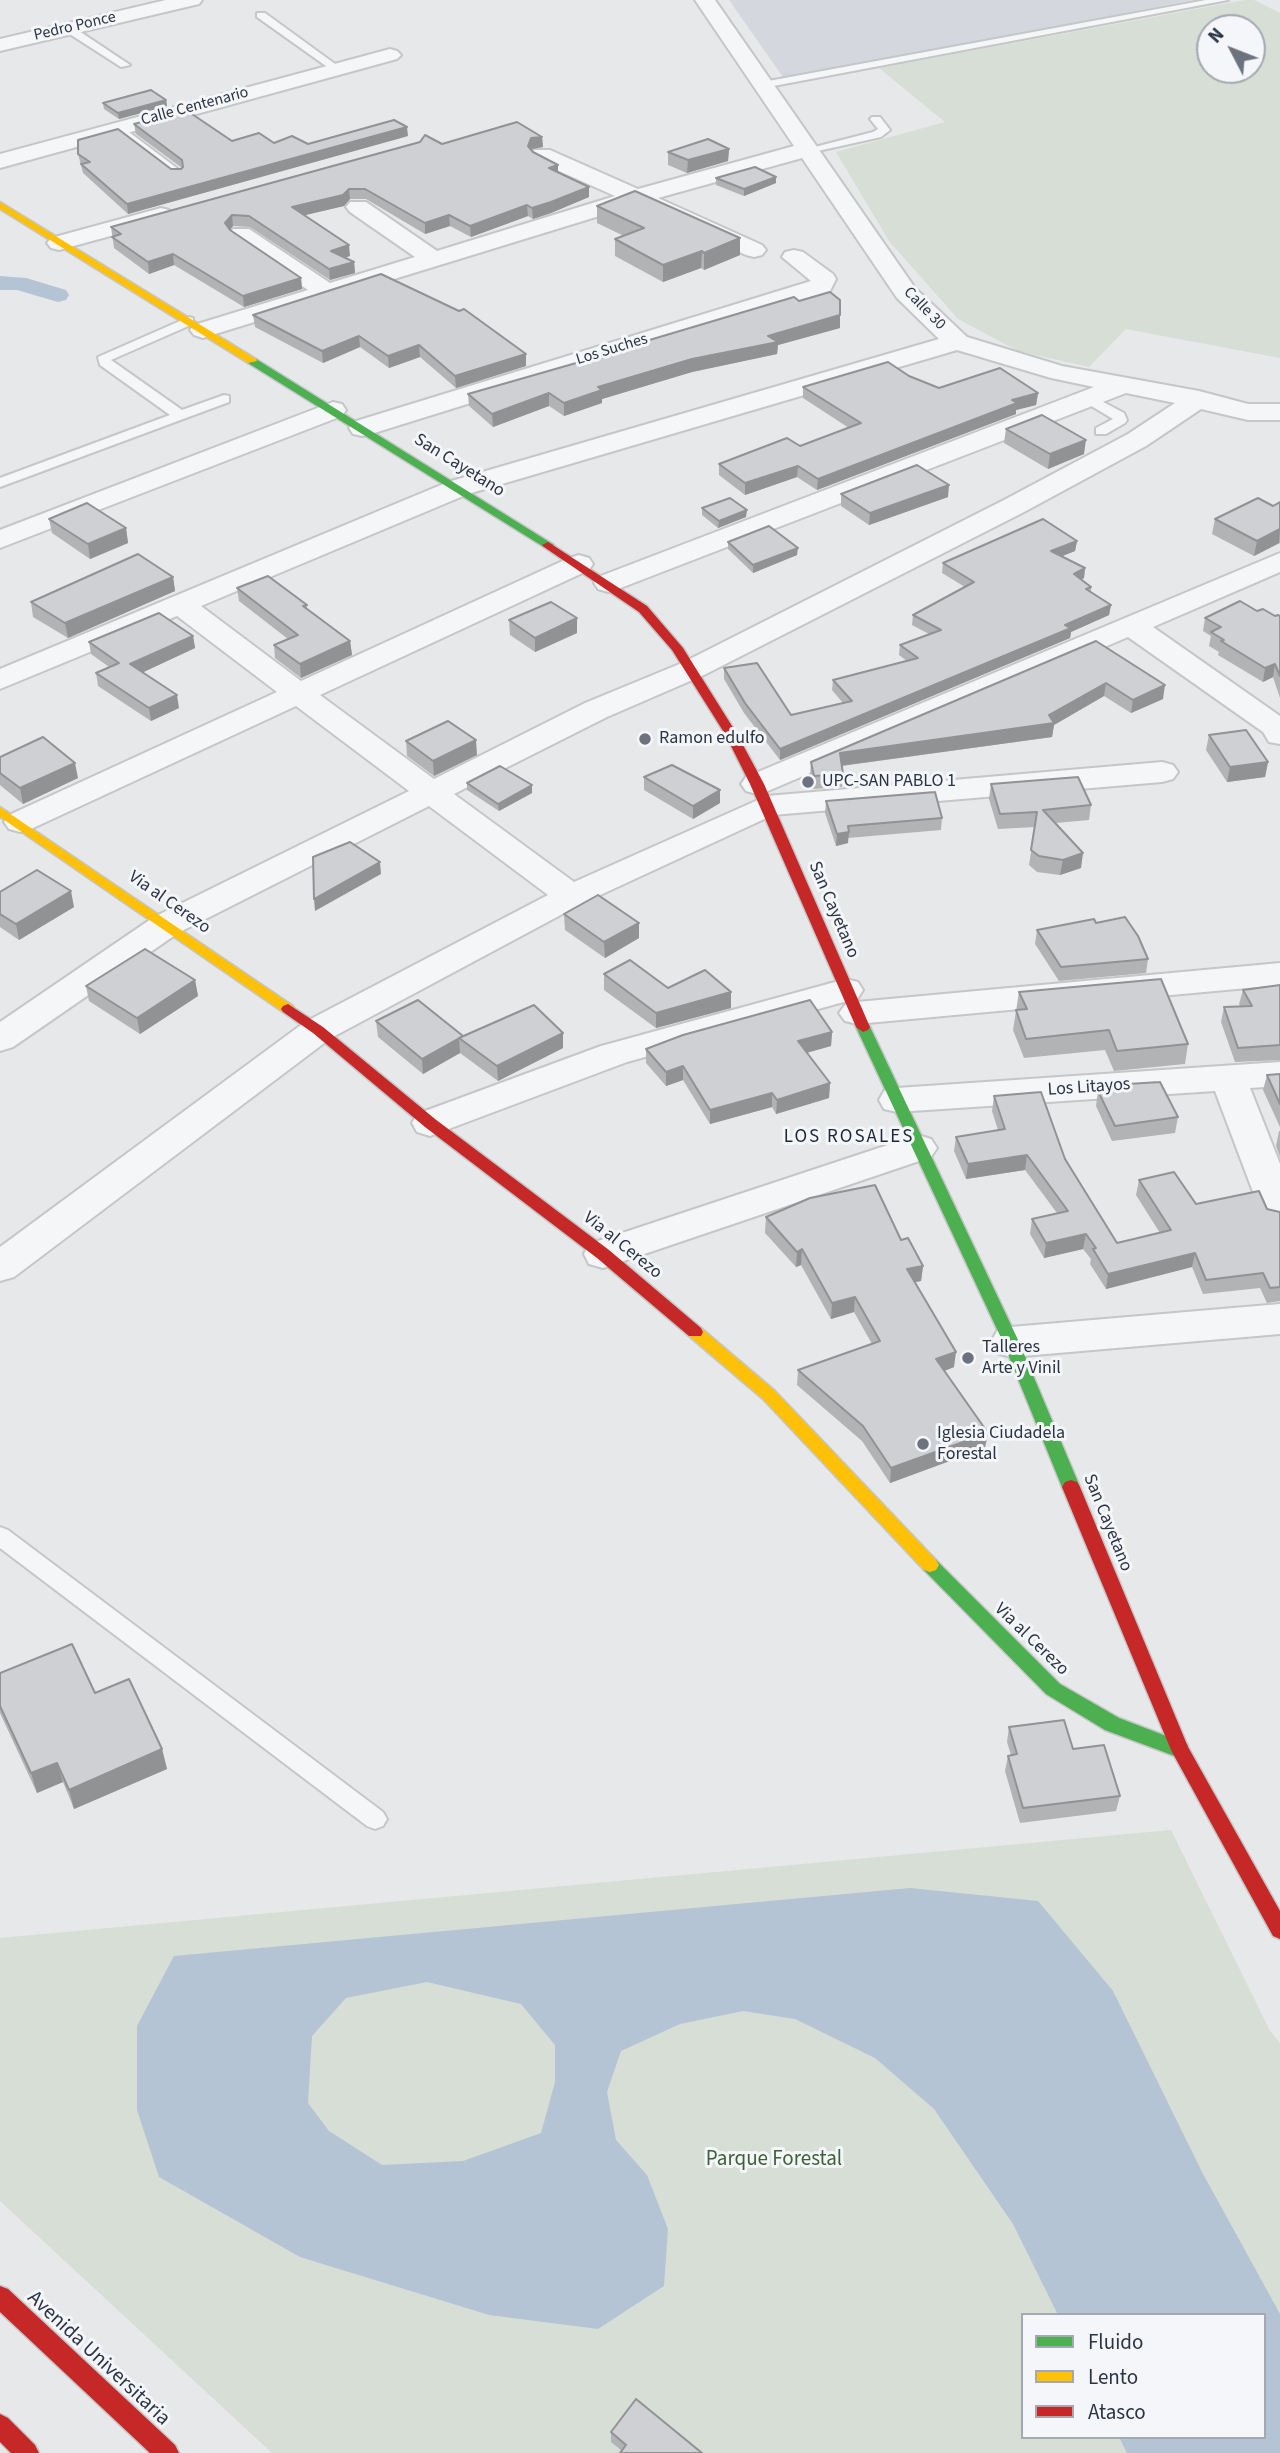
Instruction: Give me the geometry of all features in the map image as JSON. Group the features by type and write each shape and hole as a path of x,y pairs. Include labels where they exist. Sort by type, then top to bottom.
{"main road":[{"name":"San Cayetano","path":"0,205 579,564 643,609 663,629 692,669 762,795 918,1148 1011,1342 1180,1750 1280,1930"},
{"name":"Via al Cerezo","path":"10,817 318,1030 430,1123 603,1254 769,1395 980,1618 1053,1689 1112,1724 1180,1750"},
{"name":"Avenida Universitaria","path":"0,2297 167,2453"},
{"path":"0,2426 27,2453"}],"street":[{"name":"Pedro Ponce","path":"0,45 191,0"},
{"name":"Calle 30","path":"705,0 771,84 817,149 906,293 958,342 1059,373 1248,412 1280,412"},
{"name":"Calle Centenario","path":"0,160 390,55"},
{"path":"196,326 327,292 785,154 817,149"},
{"path":"542,155 754,250"},
{"path":"358,207 433,259"},
{"path":"59,243 176,210"},
{"path":"241,234 327,292"},
{"name":"Los Suches","path":"362,428 821,286 824,279 794,257"},
{"path":"0,680 458,488 958,342"},
{"path":"608,583 1122,385"},
{"path":"0,1039 166,925 596,710 692,669 1054,485 1137,440 1199,400"},
{"path":"0,540 333,410"},
{"path":"10,817 296,694 579,564"},
{"path":"0,1267 318,1030 762,795 1132,626 1272,574"},
{"path":"180,604 296,694 433,792 571,897"},
{"path":"1132,626 1276,727 1280,735"},
{"path":"762,795 1162,772"},
{"path":"430,1123 614,1054 852,1002 1280,974"},
{"name":"Los Litayos","path":"897,1100 1280,1074"},
{"path":"1228,1077 1280,1213"},
{"path":"603,1254 918,1148"},
{"path":"1011,1342 1280,1319"}],"lane":[{"path":"771,84 1223,0"},
{"path":"261,15 337,69"},
{"path":"69,29 125,65"},
{"path":"817,149 877,135 884,130 876,118"},
{"path":"116,127 178,174"},
{"path":"181,416 105,362 104,357 196,326"},
{"path":"1088,398 1119,416 1120,420 1101,431"},
{"path":"1,483 224,399"},
{"path":"0,1536 375,1819"}],"shaded area":[{"path":"729,0 1192,0 785,80"}],"green space":[{"path":"1245,0 1254,0 1280,13 1280,358 1126,329 1089,367 1018,351 958,319 889,241 836,152 945,122 879,68"},
{"name":"Parque Forestal","path":"1171,1830 1270,2031 1280,2043 1280,2453 272,2453 0,2201 0,1938"}],"water":[{"path":"910,1888 1038,1901 1113,1991 1202,2172 1280,2314 1280,2453 1127,2453 1120,2439 1266,2439 1266,2313 1057,2313 1013,2224 934,2109 875,2058 795,2019 743,2011 680,2024 621,2051 607,2092 616,2140 647,2175 668,2229 664,2286 598,2329 489,2315 300,2257 159,2177 137,2110 137,2026 174,1956","holes":["427,1982 521,2004 555,2045 555,2082 541,2133 463,2161 382,2165 329,2131 308,2103 312,2036 346,1998"]}],"building":[{"path":"151,90 166,100 118,113 103,103"},
{"path":"186,110 232,141 259,133 274,143 292,136 308,144 394,120 407,127 127,204 81,164 90,162 78,154 78,140 118,129 171,169 181,169 182,160 134,124"},
{"path":"517,122 542,137 531,138 528,146 533,152 558,165 549,168 589,187 551,202 532,208 527,205 470,226 449,215 425,223 365,189 349,189 343,195 292,207 349,245 331,251 354,262 329,269 249,216 232,215 225,223 230,230 301,278 243,296 173,254 148,262 112,237 121,234 111,227 420,142 425,135 442,144"},
{"path":"708,139 729,149 688,160 668,152"},
{"path":"755,167 776,177 744,189 716,178"},
{"path":"635,191 740,238 704,253 702,251 663,265 615,239 644,228 597,206"},
{"path":"381,274 459,311 464,309 526,354 455,376 419,345 388,356 359,336 322,351 253,315"},
{"path":"830,292 840,300 840,315 768,336 778,342 692,359 598,387 602,390 564,403 549,393 492,414 468,394 794,297 799,301"},
{"path":"888,362 909,376 939,388 1000,368 1038,393 1012,400 1017,403 818,479 798,466 745,483 719,464 787,438 800,446 861,423 803,387"},
{"path":"1042,415 1086,440 1050,454 1006,429"},
{"path":"917,465 949,485 870,513 841,494"},
{"path":"730,498 747,510 719,521 702,508"},
{"path":"1258,498 1273,506 1280,502 1280,529 1257,541 1215,519"},
{"path":"87,503 126,528 88,544 49,519"},
{"path":"1043,519 1077,541 1051,551 1085,568 1074,574 1091,587 1086,589 1111,605 1065,625 1071,628 780,749 745,703 724,668 757,663 791,715 852,701 833,680 918,658 900,645 941,630 913,615 974,582 943,563"},
{"path":"769,526 798,548 753,565 728,542"},
{"path":"138,554 173,577 65,623 31,602"},
{"path":"268,576 350,641 300,664 274,645 298,635 237,588"},
{"path":"1240,601 1257,611 1263,609 1280,616 1280,676 1275,664 1265,668 1211,632 1221,627 1205,618"},
{"path":"551,602 577,618 535,638 509,620"},
{"path":"159,613 193,636 130,664 177,695 149,708 96,673 119,663 89,642"},
{"path":"1096,641 1165,685 1133,700 1106,683 1049,715 1054,723 840,753 843,774 814,776 811,762"},
{"path":"448,721 476,740 433,761 406,741"},
{"path":"1246,730 1268,762 1230,767 1209,735"},
{"path":"43,737 75,763 20,788 0,773 0,757"},
{"path":"672,765 720,790 693,806 644,777"},
{"path":"500,766 532,785 498,804 467,783"},
{"path":"1078,777 1091,805 1043,810 1083,853 1063,860 1039,856 1031,850 1037,812 1000,814 991,784"},
{"path":"935,792 942,818 848,826 849,832 837,834 826,801"},
{"path":"350,842 380,862 314,899 313,857"},
{"path":"37,870 71,891 16,924 0,914 0,892"},
{"path":"598,895 639,923 604,942 564,914"},
{"path":"1125,917 1138,936 1148,959 1061,967 1037,930 1094,919 1096,923"},
{"path":"145,949 195,980 137,1018 86,986"},
{"path":"630,960 668,988 705,970 731,992 656,1013 604,974"},
{"path":"1161,979 1188,1044 1117,1051 1109,1030 1026,1039 1016,1010 1027,1009 1019,992"},
{"path":"1280,985 1280,1045 1238,1048 1224,1007 1252,1006 1243,990"},
{"path":"418,1000 463,1036 422,1059 376,1021"},
{"path":"810,1000 832,1032 798,1041 830,1083 777,1100 772,1093 710,1110 683,1066 666,1072 646,1049 683,1035"},
{"path":"534,1005 563,1033 497,1066 459,1038"},
{"path":"1280,1074 1280,1104 1267,1075"},
{"path":"1160,1082 1178,1117 1115,1126 1098,1091 1129,1087 1128,1084"},
{"path":"1041,1092 1065,1159 1117,1243 1171,1230 1139,1180 1174,1172 1196,1204 1259,1191 1267,1209 1280,1212 1280,1287 1270,1288 1263,1273 1206,1280 1195,1253 1108,1274 1086,1234 1046,1243 1032,1219 1068,1211 1027,1155 968,1164 956,1137 1005,1129 994,1096"},
{"path":"875,1185 901,1240 908,1238 923,1266 907,1269 956,1352 936,1359 988,1433 891,1468 863,1426 798,1370 880,1341 855,1297 832,1303 802,1249 797,1252 766,1217 810,1198"},
{"path":"72,1644 95,1693 129,1679 162,1749 69,1790 57,1763 31,1773 0,1706 0,1673"},
{"path":"1064,1720 1073,1749 1104,1745 1120,1796 1023,1808 1008,1756 1017,1754 1009,1727"},
{"path":"636,2399 702,2453 620,2453 626,2445 611,2432"}],"waterway":[{"path":"0,283 18,283 58,295"}],"traffic: fast":[{"path":"252,361 548,545"},
{"path":"863,1027 1011,1342 1071,1487"},
{"path":"930,1565 1053,1689 1112,1724 1180,1750"}],"traffic: slow":[{"path":"0,205 252,361"},
{"path":"0,811 288,1009"},
{"path":"695,1332 769,1395 930,1565"}],"traffic: jam":[{"path":"548,545 643,609 677,648 731,734 757,784 863,1027"},
{"path":"288,1009 318,1030 430,1123 603,1254 695,1332"},
{"path":"1071,1487 1180,1750 1280,1930"},
{"path":"0,2297 167,2453"},
{"path":"0,2426 27,2453"}],"place":[{"name":"Ramon edulfo","path":"645,739"},
{"name":"UPC-SAN PABLO 1","path":"808,782"},
{"name":"Talleres Arte y Vinil","path":"968,1358"},
{"name":"Iglesia Ciudadela Forestal","path":"923,1444"}],"district":[{"name":"LOS ROSALES","path":"849,1138"}]}
